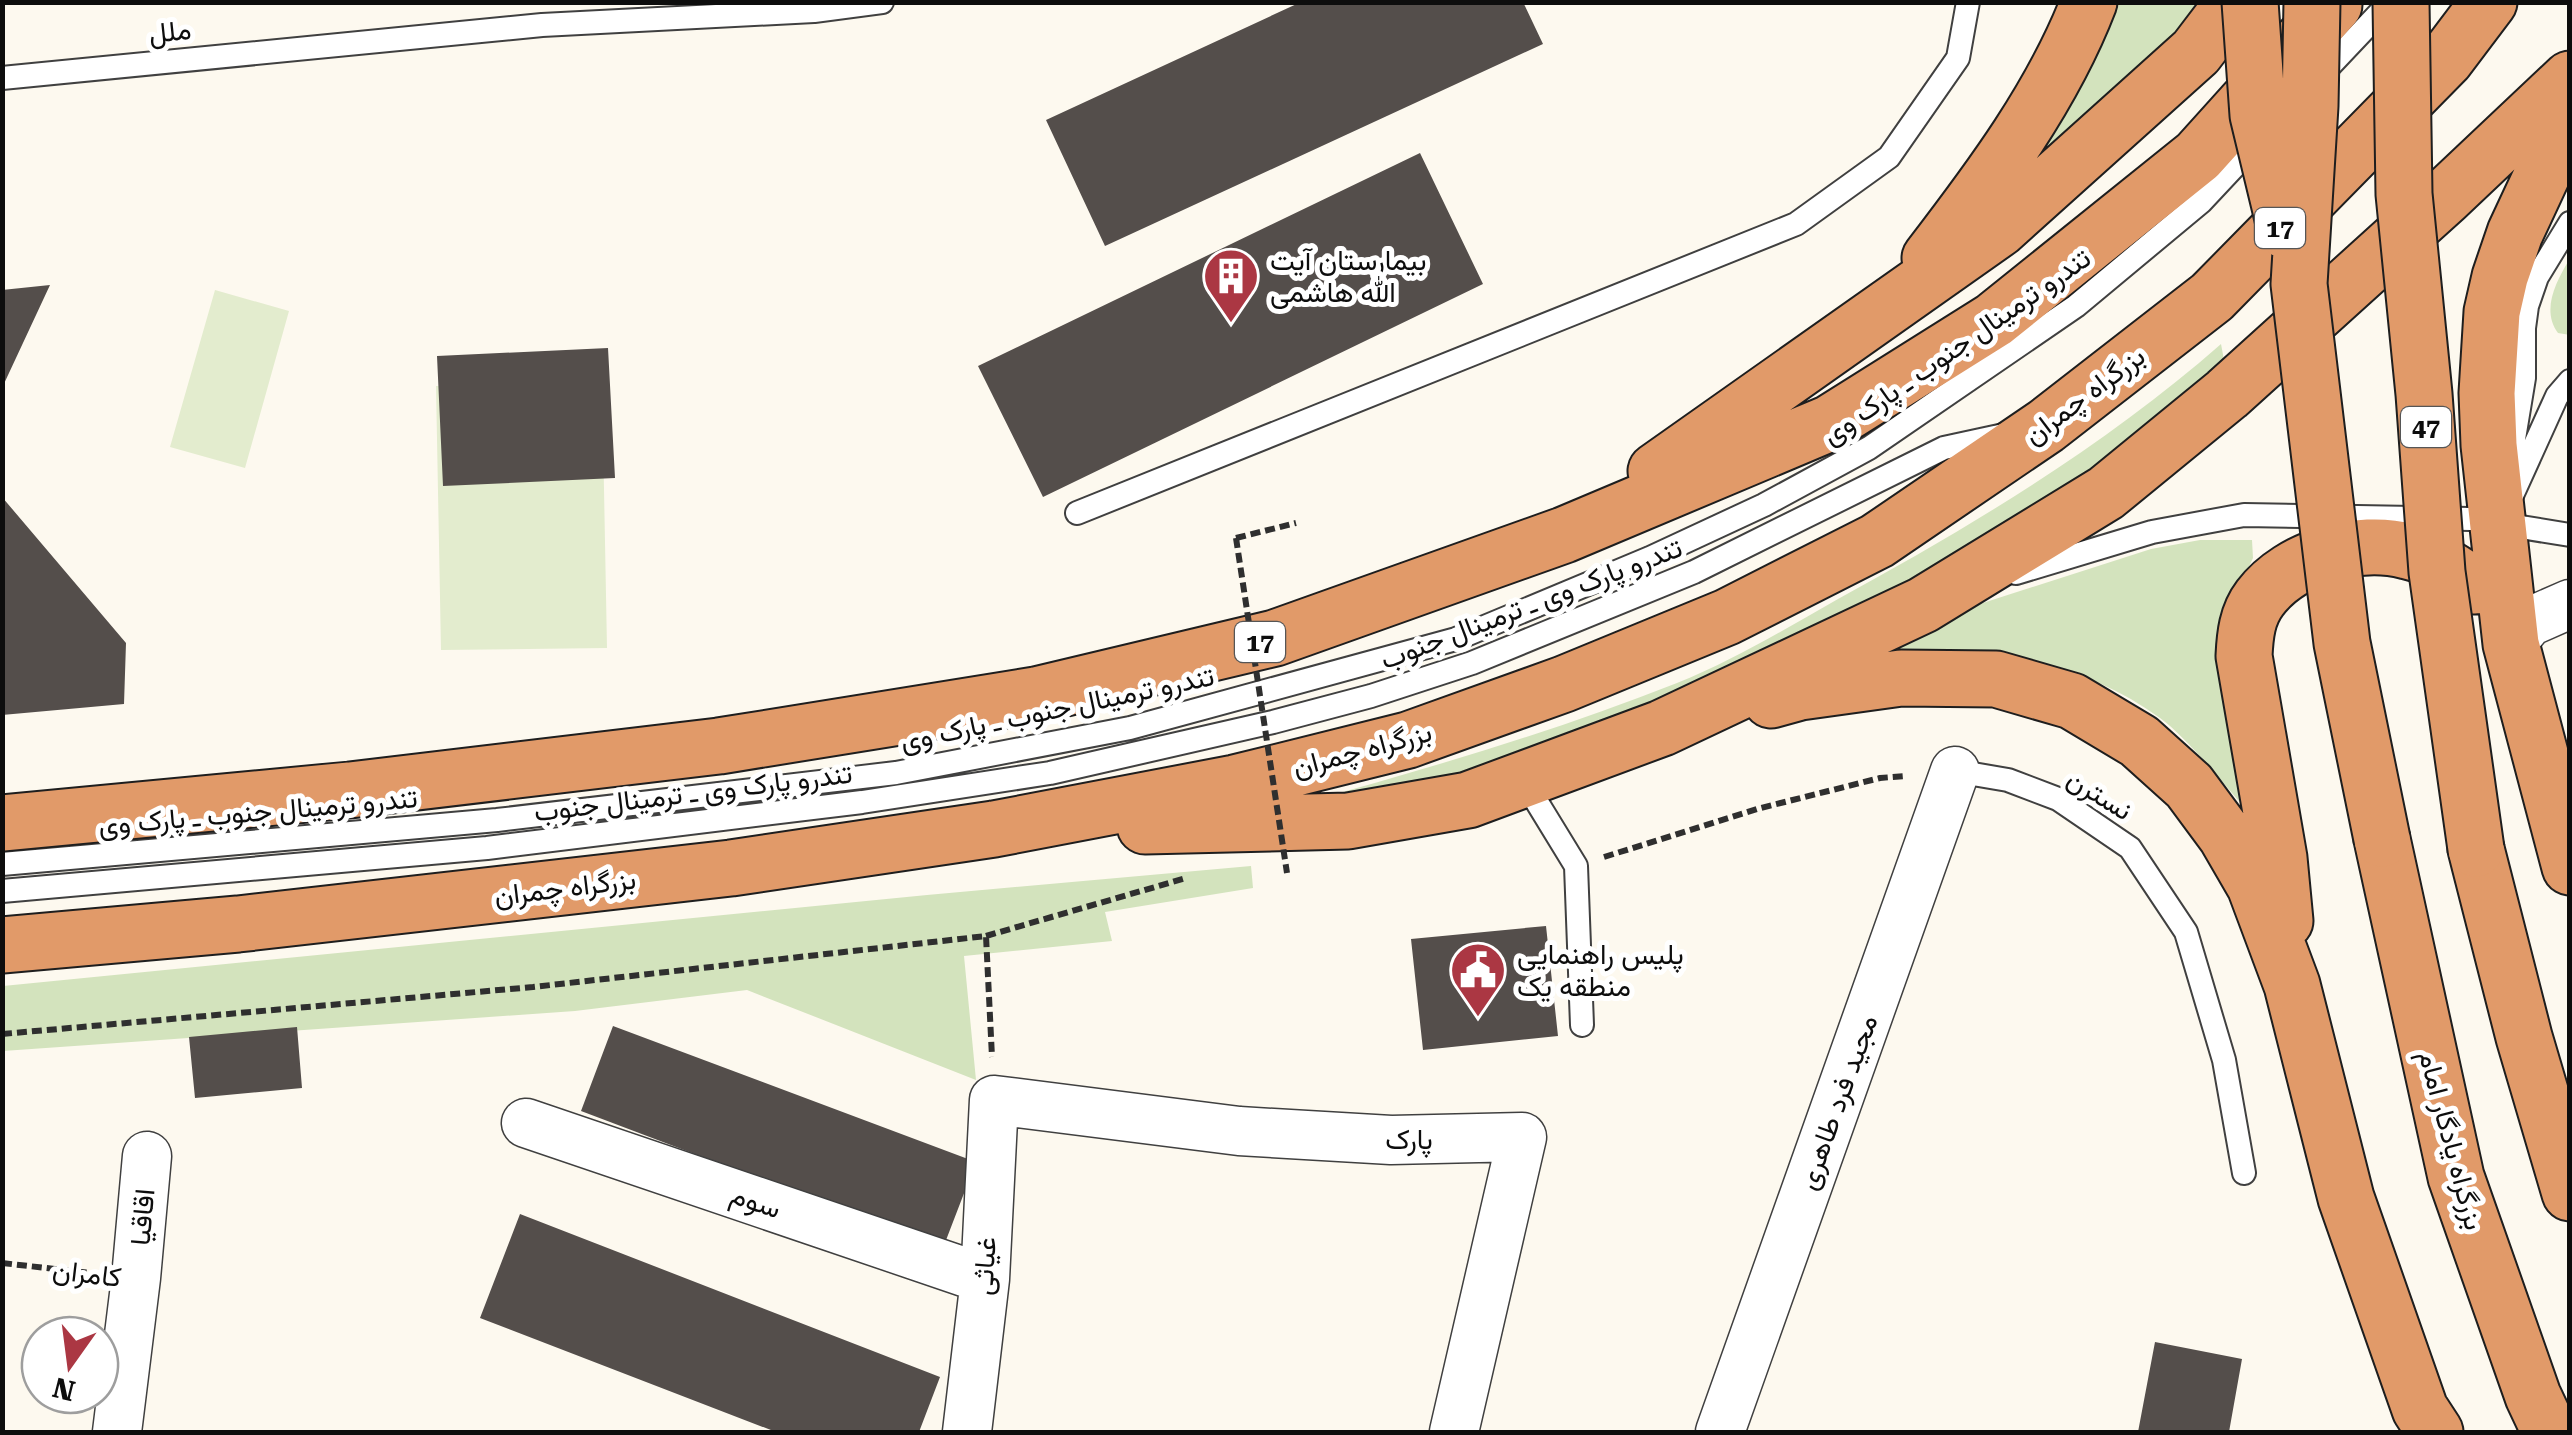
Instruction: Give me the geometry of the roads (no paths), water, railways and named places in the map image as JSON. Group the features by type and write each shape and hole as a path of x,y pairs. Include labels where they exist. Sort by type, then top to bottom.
{"highway":[{"path":"1894,306 1972,204 2042,98 2089,2"},
{"path":"1564,535 1894,306 2014,216 2196,52 2234,2"},
{"path":"2250,2 2258,115 2299,284"},
{"path":"2299,284 2312,2"},
{"name":"17","path":"2,823 350,790 719,746 1036,695 1275,638 1564,535 1830,423 1994,320 2198,156 2336,2"},
{"name":"47","path":"2402,2 2404,194 2437,572 2476,849 2524,1037 2570,1193"},
{"name":"بزرگراه چمران","path":"2,945 238,924 731,868 994,828 1235,783 1408,740 1564,684 1727,617 1877,542 2046,426 2212,297 2446,59 2489,2"},
{"path":"994,828 1348,820 1468,800 1662,728 1922,605 2121,481 2227,394 2445,198 2570,79"},
{"path":"2570,114 2515,234 2492,312 2507,364 2489,444 2511,644 2570,867"},
{"name":"بزرگراه یادگار امام","path":"2299,284 2342,643 2456,1178 2533,1396 2550,1432"},
{"path":"2292,985 2279,858 2244,656 2246,626 2259,599 2287,572 2320,558 2363,546 2405,550 2443,563 2482,591 2511,644"},
{"path":"1662,728 1800,692 1901,678 1996,679 2072,701 2140,741 2189,786 2226,836 2255,886 2292,985 2346,1198 2420,1409 2435,1432"}],"street":[{"path":"2511,644 2529,622 2570,604"},
{"name":"مجید فرد طاهری","path":"1720,1432 1955,772"},
{"name":"غیاثی","path":"967,1432 985,1279 994,1100"},
{"name":"پارک","path":"994,1100 1239,1131 1391,1140 1522,1137 1454,1432"},
{"name":"سوم","path":"526,1123 985,1279"},
{"name":"اقاقیا","path":"136,1278 147,1156"},
{"name":"کامران","path":"117,1432 136,1278"}],"lane":[{"name":"ملل","path":"2,78 580,13 814,10 882,2"},
{"path":"1077,513 1796,224 1889,157 1958,58 1968,2"},
{"name":"تندرو ترمینال جنوب ـ پارک وی","path":"2,864 497,820 896,773 1130,728 1456,639 1650,558 1764,505 1869,448 2076,306 2201,202 2390,2"},
{"path":"2500,524 2565,393 2507,364 2524,328 2537,277 2570,223"},
{"name":"تندرو پارک وی ـ ترمینال جنوب","path":"2,890 487,848 862,802 1050,773 1371,696 1472,663 1694,572 1944,448 2046,426"},
{"path":"1922,605 2093,547 2244,515 2471,519 2570,534"},
{"name":"نسترن","path":"1955,772 2008,780 2058,800 2130,848 2186,932 2224,1060 2244,1172"},
{"path":"1524,781 1576,866 1582,1025"}],"place":[{"name":"بیمارستان آیت الله هاشمی","path":"1231,325"},
{"name":"پلیس راهنمایی منطقه یک","path":"1478,1019"}]}
